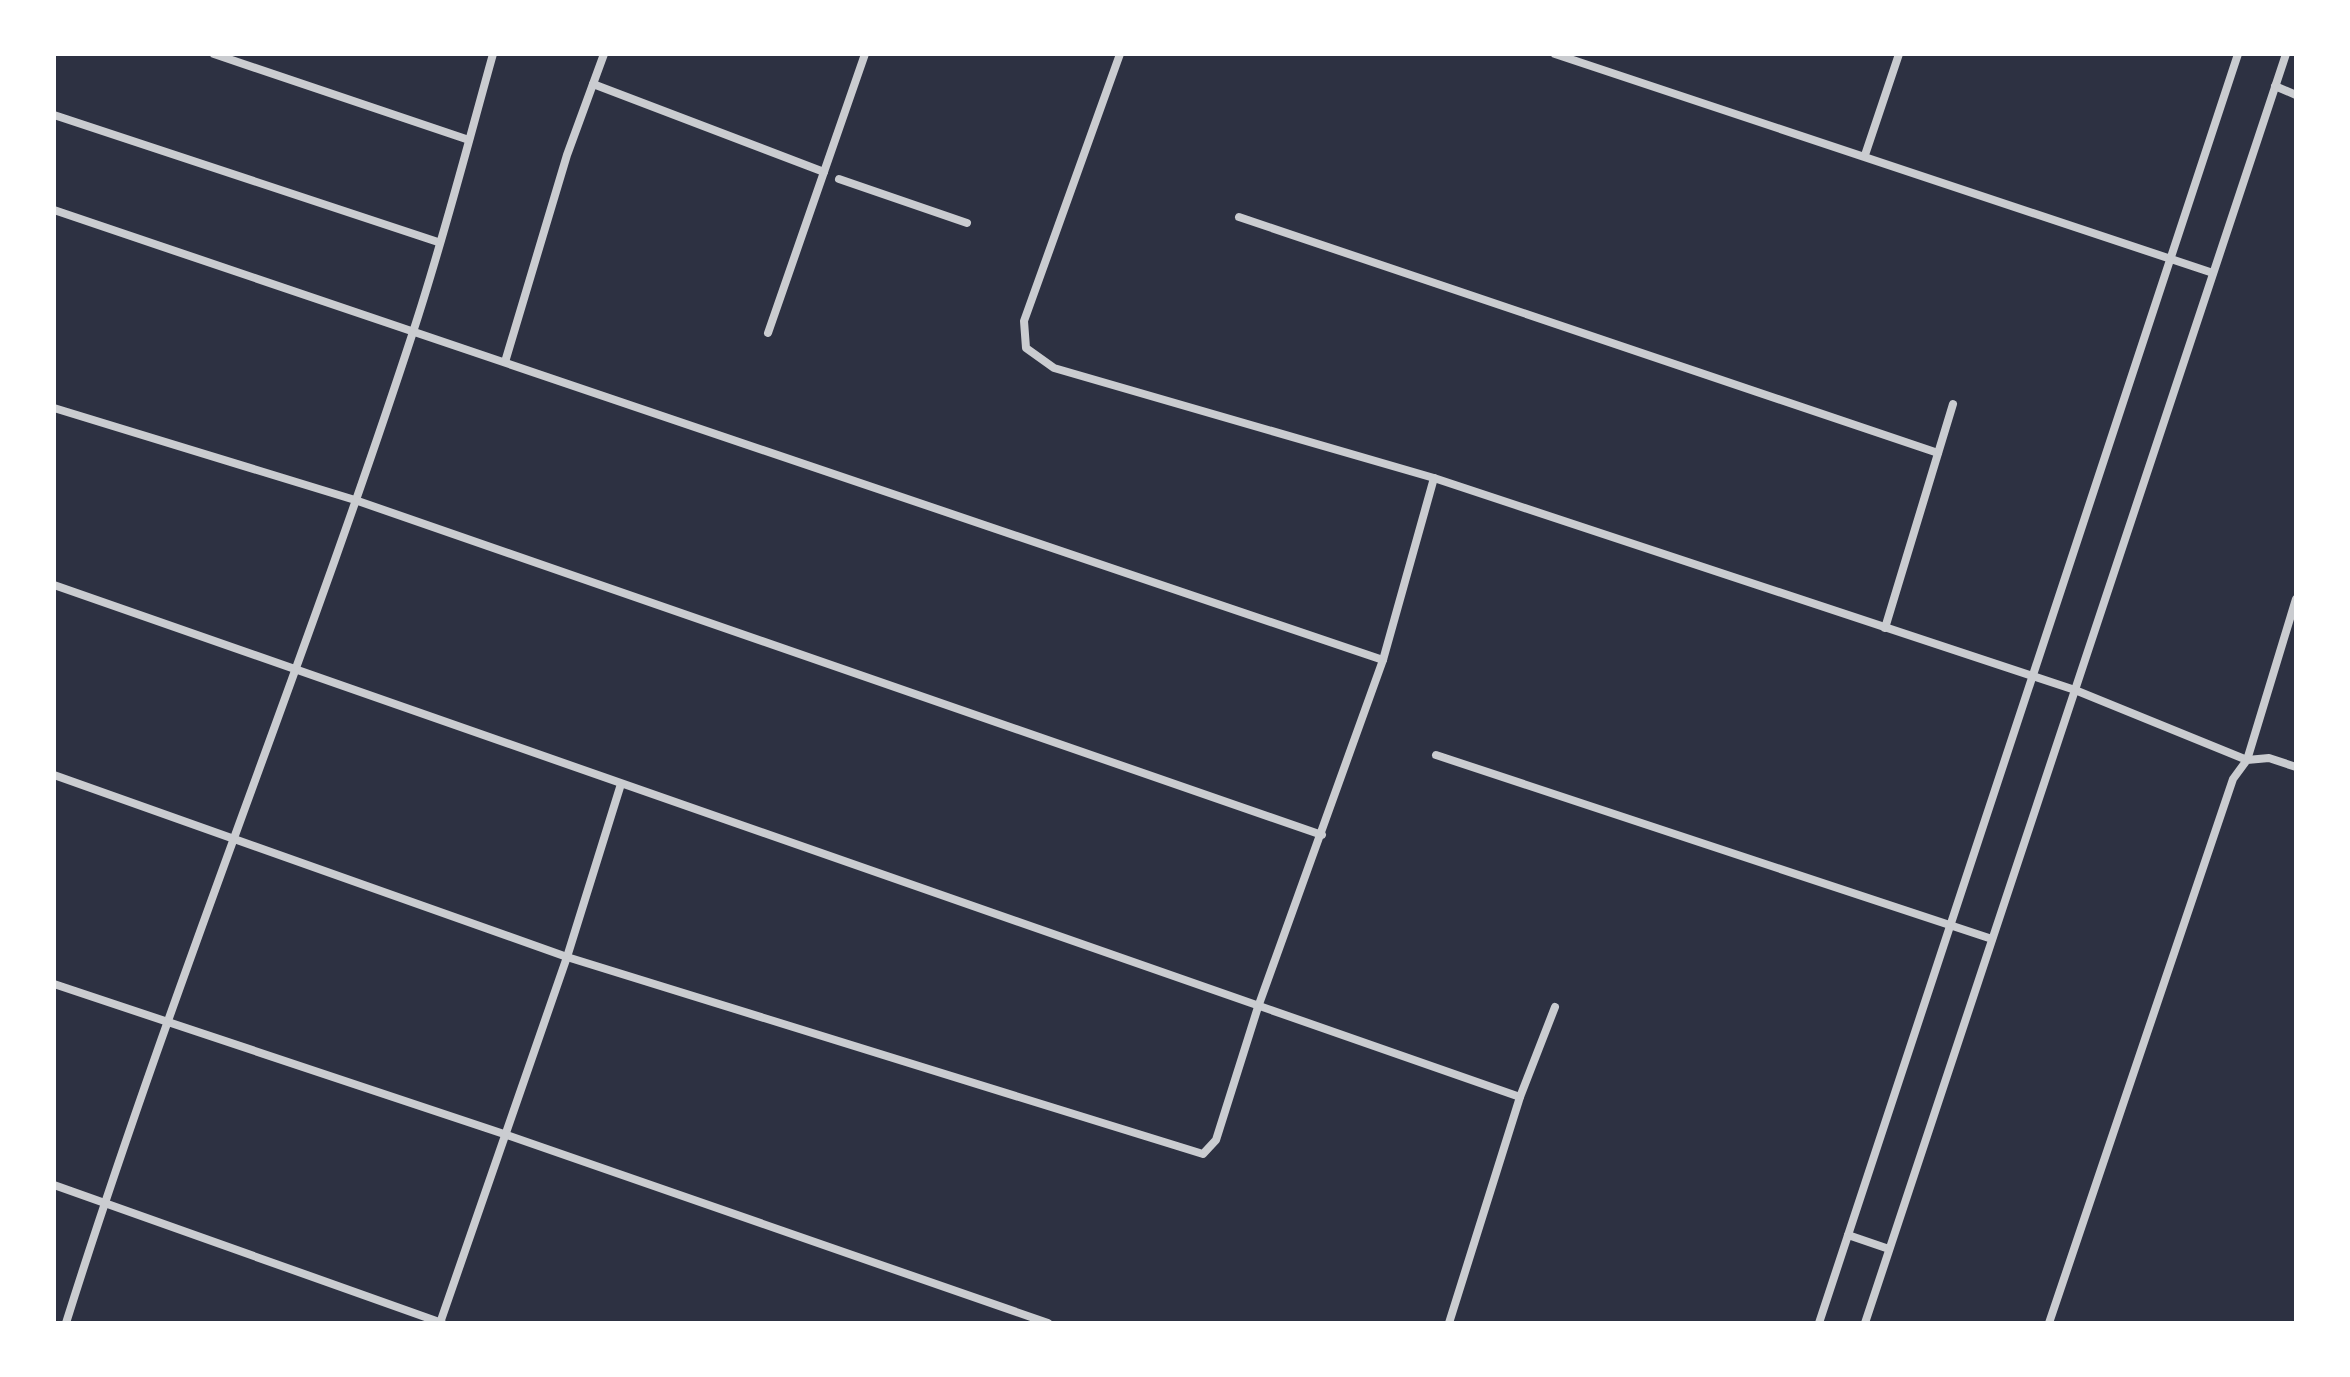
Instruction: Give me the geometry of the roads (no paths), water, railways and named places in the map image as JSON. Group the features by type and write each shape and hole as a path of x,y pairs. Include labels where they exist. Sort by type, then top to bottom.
{"street":[{"path":"214,54 469,140"},
{"path":"66,1323 165,1022 296,669 414,329 493,54"},
{"path":"505,362 567,155 604,54"},
{"path":"768,333 865,54"},
{"path":"1120,54 1024,321 1026,348 1054,368 1434,478 2075,690 2247,760 2269,758 2296,767"},
{"path":"1555,54 2213,273"},
{"path":"1589,64 1593,54"},
{"path":"1865,155 1899,54"},
{"path":"1819,1323 2238,54"},
{"path":"1865,1323 2286,54"},
{"path":"593,84 824,172"},
{"path":"2275,86 2296,95"},
{"path":"54,115 438,242"},
{"path":"839,179 967,223"},
{"path":"54,210 414,329 1383,660"},
{"path":"1239,217 1938,453"},
{"path":"1885,628 1953,404"},
{"path":"54,408 355,500 1322,835"},
{"path":"54,775 567,957 1196,1154 1210,1150 1216,1140 1258,1007 1383,660 1434,478"},
{"path":"54,585 1520,1097"},
{"path":"2049,1323 2233,779 2247,760 2296,599"},
{"path":"1436,755 1992,939"},
{"path":"54,1185 441,1323 567,957 621,784"},
{"path":"54,984 504,1134 1048,1323"},
{"path":"1449,1323 1520,1097 1555,1007"},
{"path":"1848,1235 1889,1249"}]}
